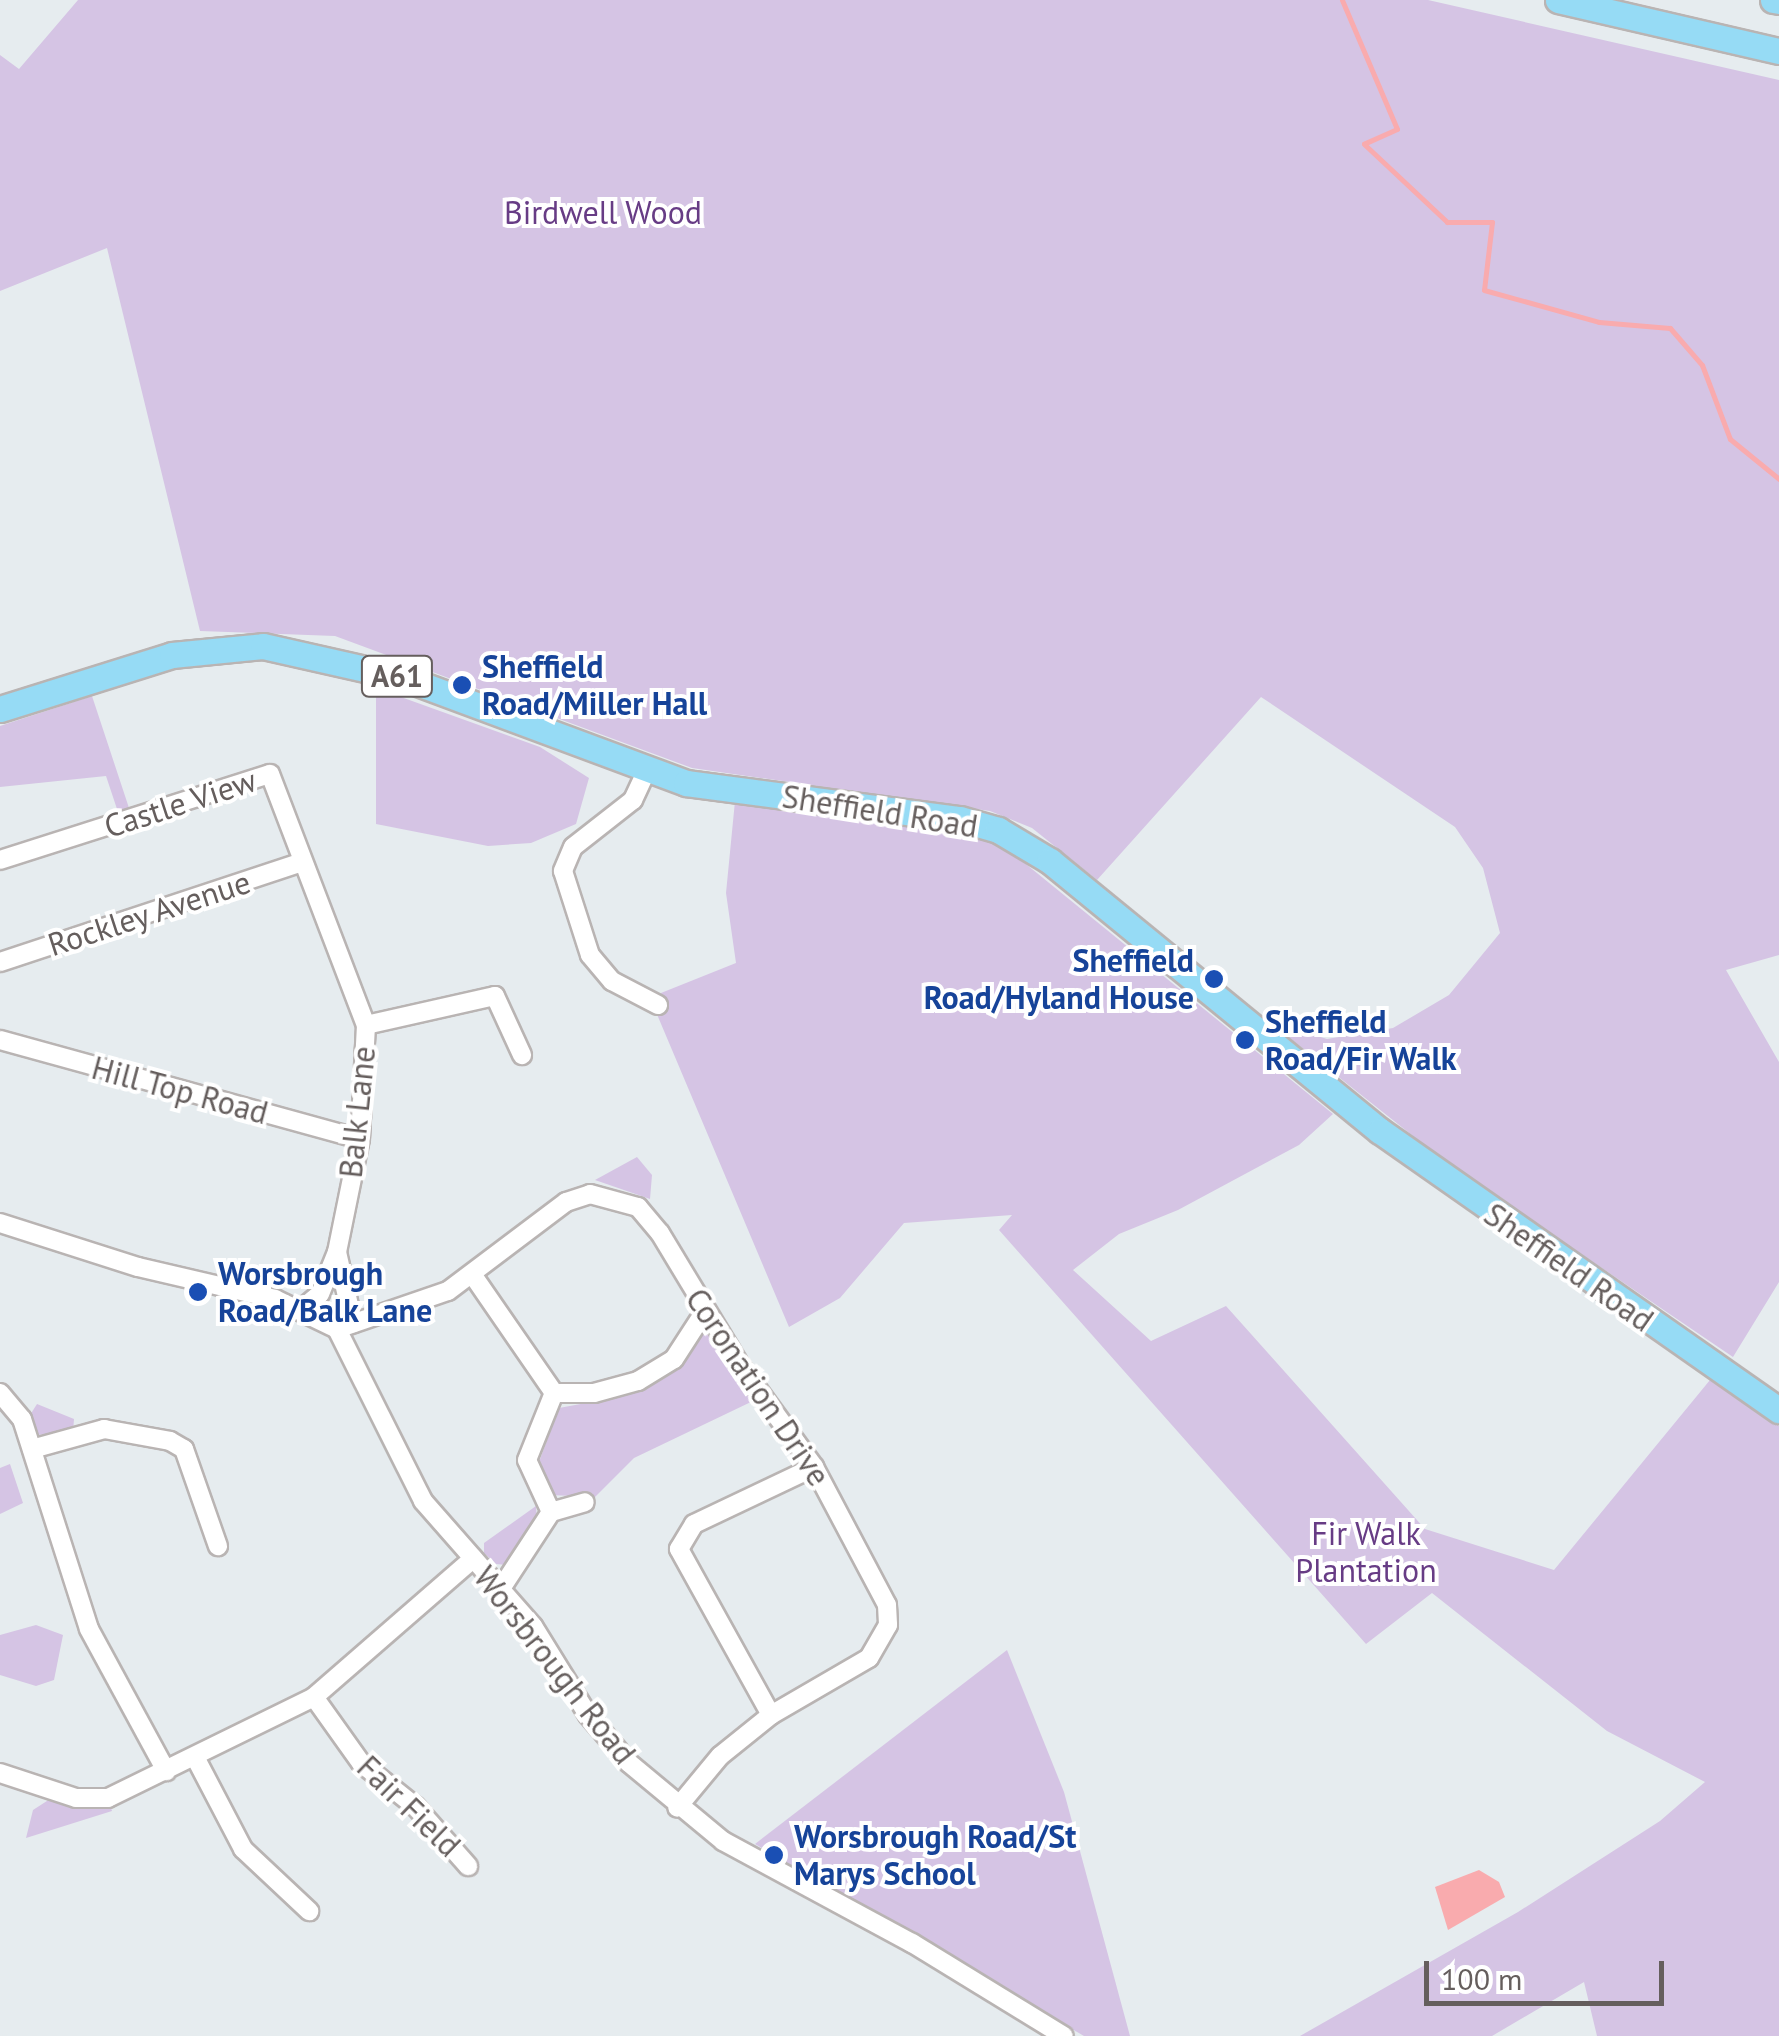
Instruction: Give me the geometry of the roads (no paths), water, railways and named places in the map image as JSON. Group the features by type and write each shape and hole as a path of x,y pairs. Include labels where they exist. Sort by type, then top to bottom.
{"highway":[{"path":"1558,0 1779,51"},
{"name":"Sheffield Road","path":"0,709 172,655 262,646 402,677 646,772 686,783 960,818 1028,847 1380,1131 1779,1410"}],"street":[{"path":"646,772 633,800 573,846 564,871 590,955 612,980 658,1006"},
{"name":"Castle View","path":"0,860 270,774 299,863"},
{"name":"Rockley Avenue","path":"0,962 299,863"},
{"name":"Balk Lane","path":"299,863 366,1025 360,1138 337,1252 320,1294 302,1309"},
{"path":"366,1025 495,996 522,1055"},
{"name":"Hill Top Road","path":"0,1040 360,1138"},
{"name":"Coronation Drive","path":"345,1326 410,1309 472,1274 566,1202 590,1194 616,1197 638,1207 660,1233 705,1311 814,1467 882,1586 888,1625 869,1658 771,1716 720,1756 678,1808"},
{"path":"0,1223 302,1309 345,1326"},
{"name":"Balk Lane","path":"337,1252 345,1326"},
{"path":"472,1274 554,1393"},
{"path":"554,1393 594,1393 638,1381 674,1360 705,1311"},
{"name":"Worsbrough Road","path":"345,1326 423,1501 502,1588 588,1714 678,1808 722,1841 912,1943 1064,2036"},
{"path":"0,1393 13,1401 32,1448 85,1619 166,1771"},
{"path":"551,1512 527,1460 554,1393"},
{"path":"32,1448 104,1429 170,1441 184,1449 218,1546"},
{"path":"771,1716 679,1549 694,1524 814,1467"},
{"path":"502,1588 551,1512 585,1502"},
{"path":"0,1773 76,1798 108,1798 314,1697 473,1559"},
{"name":"Fair Field","path":"314,1697 361,1763 416,1807 468,1866"},
{"path":"195,1758 244,1850 309,1911"}],"waterway":[{"path":"1342,0 1397,129 1364,144 1447,222 1492,222 1484,290 1599,322 1670,328 1702,365 1730,439 1779,479"}],"place":[{"name":"Sheffield Road/Miller Hall","path":"462,685"},
{"name":"Sheffield Road/Hyland House","path":"1214,979"},
{"name":"Sheffield Road/Fir Walk","path":"1245,1040"},
{"name":"Worsbrough Road/Balk Lane","path":"198,1292"},
{"name":"Worsbrough Road/St Marys School","path":"774,1855"}],"park label":[{"name":"Birdwell Wood","path":"603,212"},
{"name":"Fir Walk Plantation","path":"1366,1552"}]}
